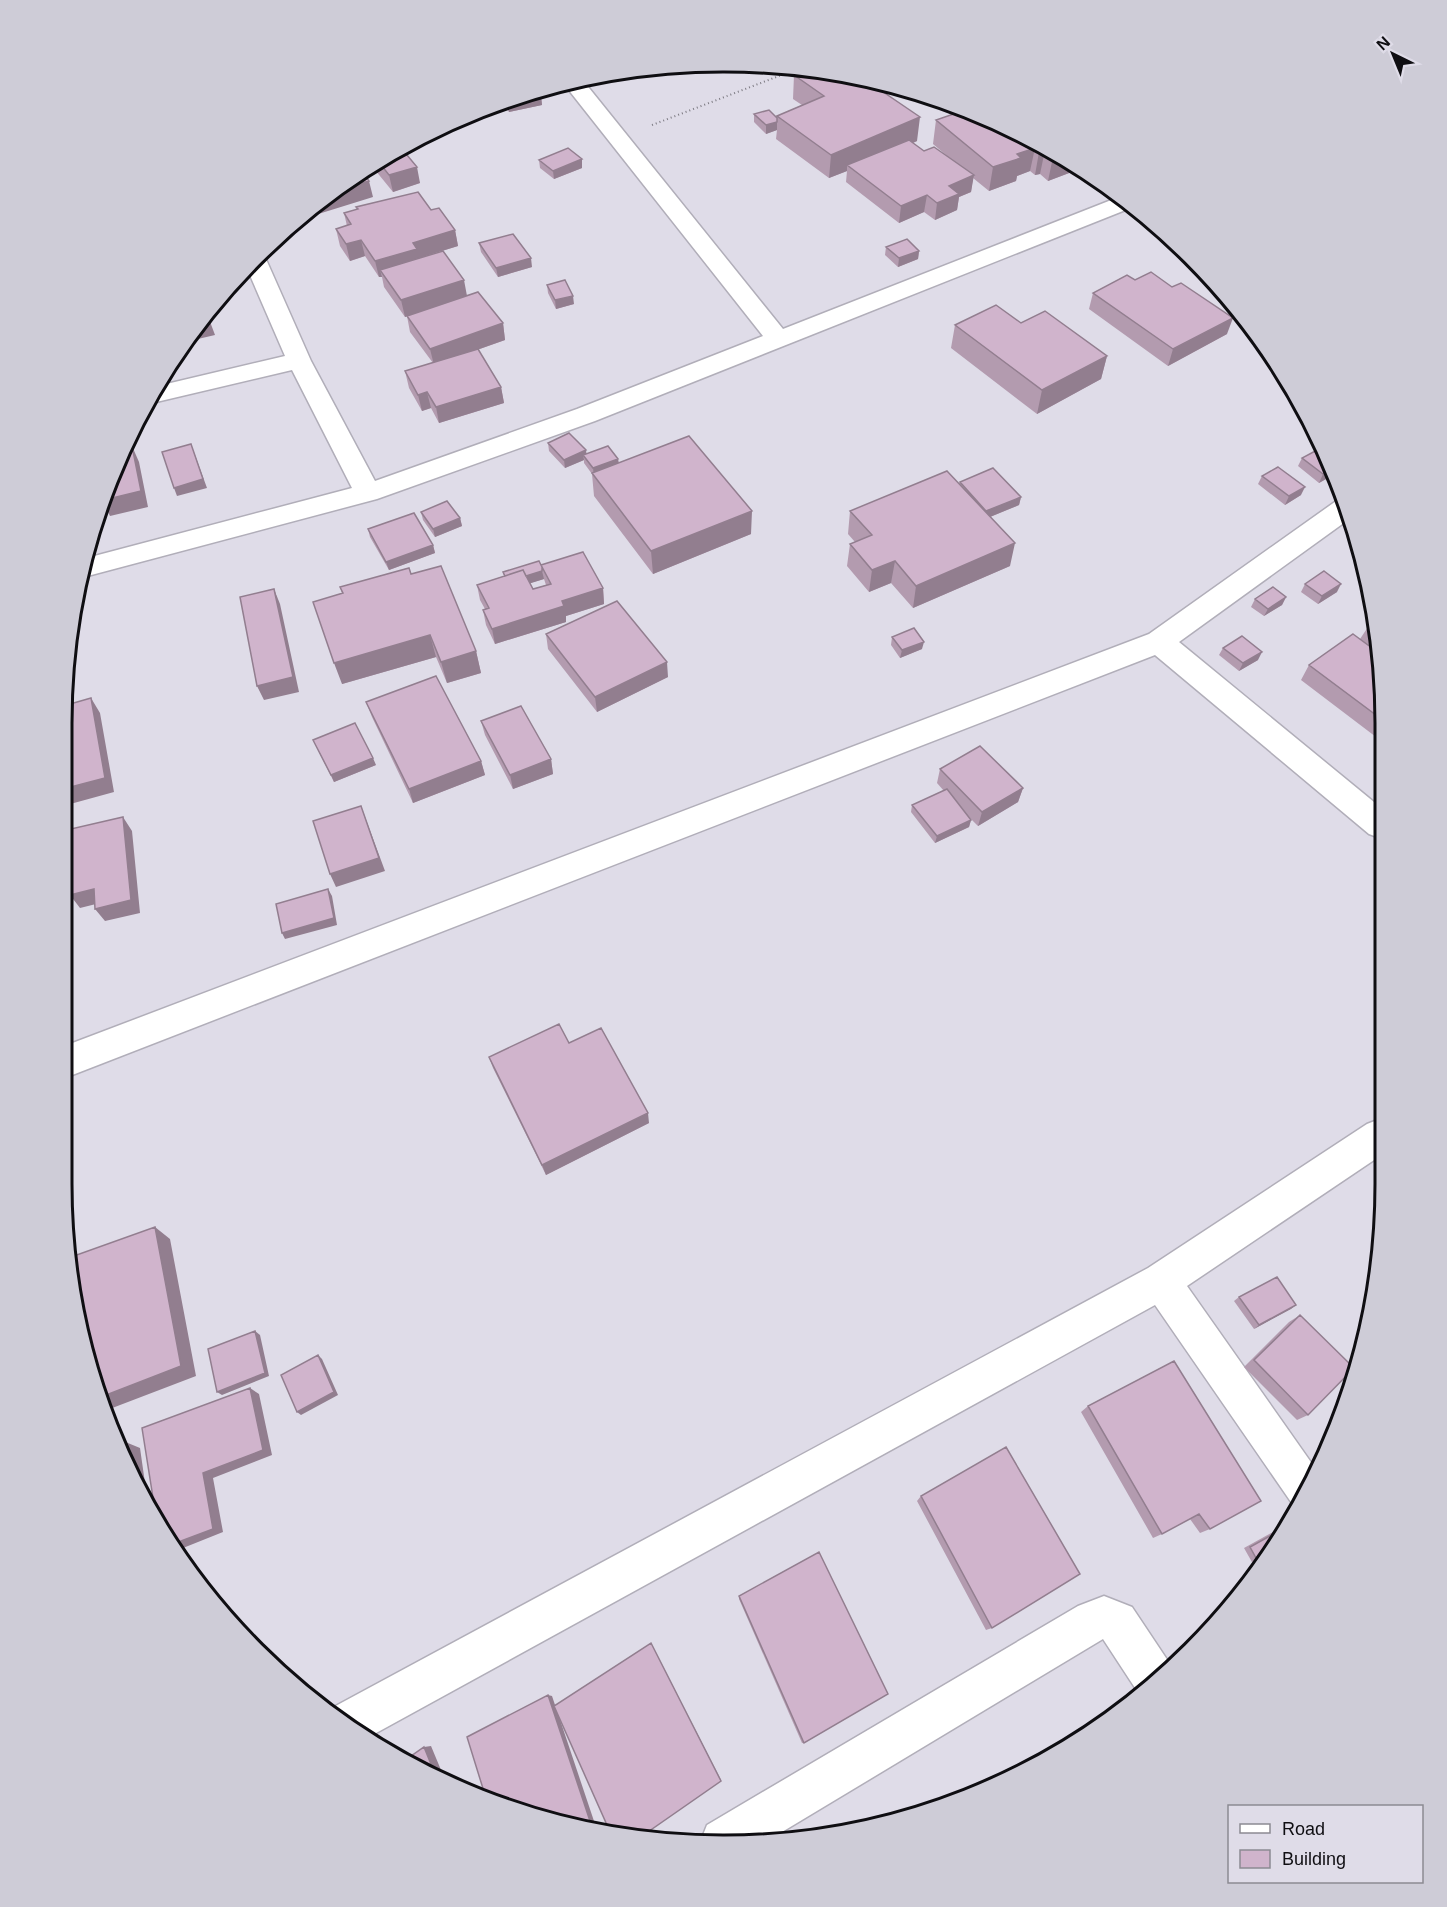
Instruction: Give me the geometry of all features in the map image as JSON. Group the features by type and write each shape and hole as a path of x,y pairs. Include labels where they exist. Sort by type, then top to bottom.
{"street":[{"path":"578,89 778,339"},
{"path":"92,566 368,493 586,415 1118,206"},
{"path":"259,267 299,361 368,493"},
{"path":"162,393 299,361"},
{"path":"72,1059 1159,642 1339,512"},
{"path":"1159,642 1375,821"},
{"path":"355,1720 1161,1281 1375,1139"},
{"path":"1161,1281 1302,1483"},
{"path":"733,1835 1093,1621 1104,1617 1118,1622 1152,1674"}],"path":[{"path":"618,139 781,75"}],"building":[{"path":"796,77 883,92 920,117 831,155 777,116 824,96"},
{"path":"769,110 777,118 777,122 766,125 754,114"},
{"path":"953,114 1031,149 1017,154 1021,158 993,167 936,120"},
{"path":"909,140 924,151 934,147 974,175 949,186 959,194 937,203 927,195 901,206 847,165"},
{"path":"568,148 582,159 553,171 539,160"},
{"path":"407,154 417,167 389,175 384,168"},
{"path":"418,192 431,210 439,208 455,230 413,243 417,249 375,261 361,240 346,244 336,229 351,224 344,213 358,209 356,207"},
{"path":"513,234 531,258 496,268 479,243"},
{"path":"907,239 919,251 899,258 886,247"},
{"path":"443,251 464,280 401,300 380,270"},
{"path":"1151,272 1172,287 1181,283 1233,318 1173,349 1093,293 1127,275 1135,280"},
{"path":"565,280 573,296 555,300 547,285"},
{"path":"478,292 503,323 430,349 407,316"},
{"path":"996,305 1021,323 1045,311 1107,356 1042,390 955,325"},
{"path":"478,349 501,387 436,407 427,392 418,395 405,371"},
{"path":"569,433 586,450 564,460 548,443"},
{"path":"689,436 752,511 651,551 592,473"},
{"path":"191,444 203,479 174,488 162,452"},
{"path":"608,446 618,459 593,468 583,455"},
{"path":"133,449 141,491 113,498"},
{"path":"1315,451 1325,473 1323,474 1302,458"},
{"path":"1278,467 1305,487 1289,496 1262,476"},
{"path":"993,468 1021,497 986,511 960,482"},
{"path":"947,471 1015,543 916,586 895,561 872,570 850,544 872,535 850,511"},
{"path":"447,501 460,518 433,529 421,512"},
{"path":"414,513 433,545 386,562 368,529"},
{"path":"583,552 603,588 562,601 564,606 492,629 483,610 489,608 477,585 523,570 533,589 551,584 541,565"},
{"path":"539,561 542,571 526,576 523,570 505,576 503,572"},
{"path":"441,566 476,651 441,662 430,635 334,663 313,602 343,593 340,587 409,568 411,574"},
{"path":"1324,571 1341,584 1322,596 1305,584"},
{"path":"1273,587 1286,597 1268,609 1255,599"},
{"path":"274,589 293,677 257,686 240,597"},
{"path":"617,601 667,662 595,697 546,634"},
{"path":"914,628 924,642 902,650 892,637"},
{"path":"1353,634 1370,647 1375,714 1309,665"},
{"path":"1242,636 1262,652 1243,663 1223,648"},
{"path":"436,676 481,761 409,789 366,702"},
{"path":"91,698 105,778 72,787 72,724 72,703"},
{"path":"521,706 551,759 510,775 481,721"},
{"path":"355,723 373,758 331,775 313,740"},
{"path":"980,746 1023,788 982,812 940,769"},
{"path":"947,789 971,820 937,836 912,805"},
{"path":"361,806 379,858 330,874 313,821"},
{"path":"123,817 131,900 95,909 94,889 72,894 72,829"},
{"path":"328,889 334,918 282,933 276,904"},
{"path":"559,1024 569,1043 601,1028 648,1113 542,1165 489,1057"},
{"path":"155,1227 181,1366 108,1394 94,1352 76,1255"},
{"path":"1277,1277 1296,1305 1259,1325 1239,1297"},
{"path":"1300,1315 1349,1363 1345,1377 1308,1415 1254,1360"},
{"path":"255,1331 265,1373 217,1392 208,1349"},
{"path":"318,1355 334,1392 297,1412 281,1375"},
{"path":"1174,1361 1261,1501 1210,1529 1199,1514 1162,1534 1088,1406"},
{"path":"250,1388 263,1450 203,1473 213,1529 180,1541 153,1498 142,1428"},
{"path":"1006,1447 1080,1574 992,1628 921,1496"},
{"path":"1271,1535 1256,1558 1250,1547"},
{"path":"819,1552 888,1694 804,1743 739,1596"},
{"path":"651,1643 721,1781 650,1830 606,1824 554,1706"},
{"path":"548,1695 590,1821 555,1813 483,1788 467,1737"},
{"path":"424,1747 432,1766 412,1755"}]}
